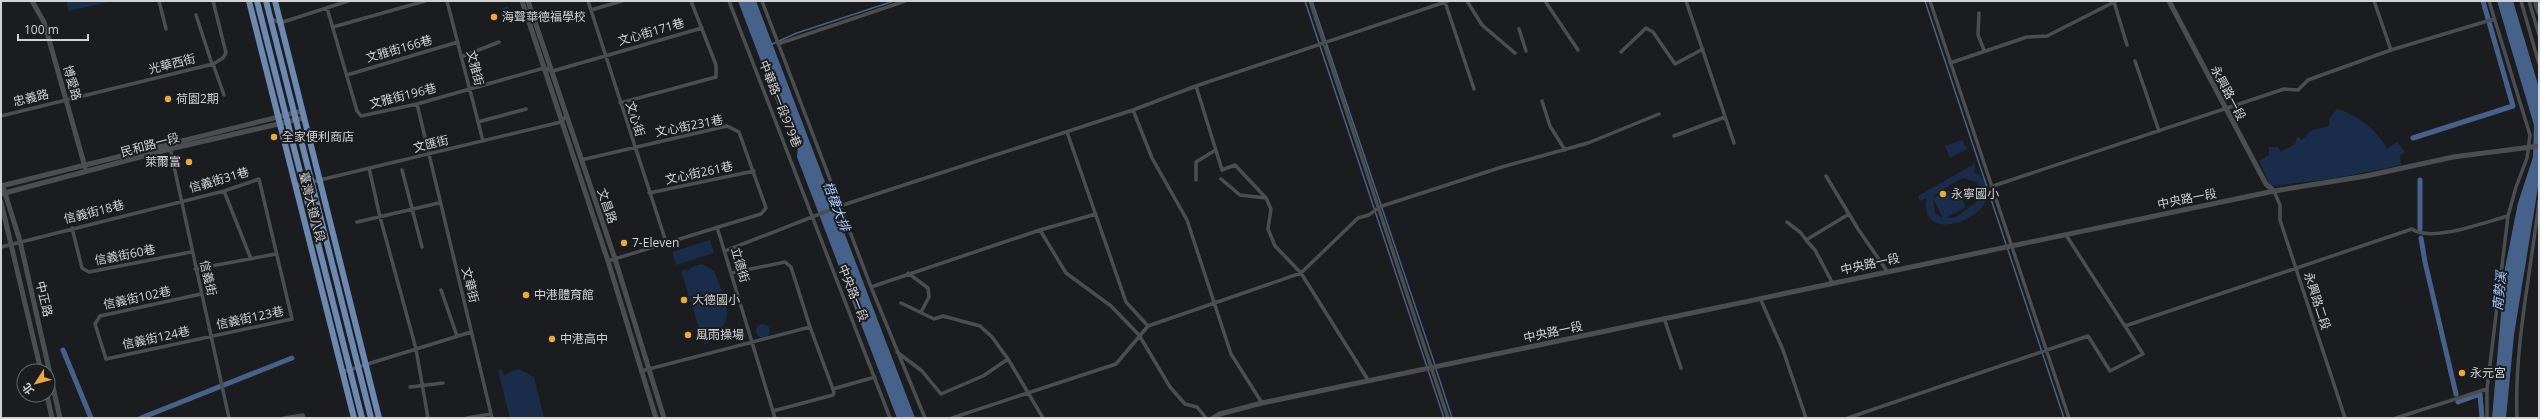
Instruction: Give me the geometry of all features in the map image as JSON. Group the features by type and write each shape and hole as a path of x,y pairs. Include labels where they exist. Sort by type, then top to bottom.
{"main road":[{"name":"臺灣大道八段","path":"249,1 354,418"},
{"name":"臺灣大道八段","path":"257,1 362,418"},
{"name":"臺灣大道八段","path":"266,1 371,418"},
{"name":"臺灣大道八段","path":"275,1 379,418"},
{"path":"295,116 304,118"}],"street":[{"name":"博愛路","path":"32,1 44,22 86,172"},
{"path":"159,1 166,29"},
{"name":"光華西街","path":"66,100 212,64 223,58 226,53 213,1"},
{"path":"270,18 280,23 348,1"},
{"path":"333,27 425,1"},
{"name":"文雅街","path":"447,1 483,141"},
{"name":"文昌路","path":"522,1 608,261 656,418"},
{"name":"文昌路","path":"528,1 553,70 581,160 615,259 664,418"},
{"name":"文心街","path":"588,1 620,104 666,242"},
{"path":"591,10 622,1"},
{"path":"620,104 716,77 716,65 691,1"},
{"name":"中華路一段979巷","path":"729,1 811,216"},
{"path":"762,1 870,287 925,418"},
{"path":"778,44 905,1"},
{"path":"1310,1 1448,418"},
{"path":"725,251 811,216 1133,110 1196,86 1446,1 1474,89"},
{"path":"1467,1 1482,25 1515,52"},
{"path":"1545,1 1578,50"},
{"path":"1686,1 1734,142"},
{"path":"1930,1 2069,418"},
{"name":"永興路一段","path":"2169,1 2266,184 2274,191"},
{"path":"2374,1 2391,50"},
{"path":"2487,418 2487,389 2508,216 2534,147 2527,120 2511,78 2489,1"},
{"path":"2521,1 2539,64"},
{"path":"2529,1 2539,35"},
{"path":"2535,1 2539,13"},
{"path":"1950,63 1984,50 2027,37 2047,36 2115,2 2127,45"},
{"path":"327,8 347,74"},
{"path":"1979,12 1978,35 1984,50"},
{"path":"196,15 224,95"},
{"path":"1992,186 2159,131 2225,107 2284,89 2298,90 2308,80 2391,50 2494,19"},
{"name":"文心街171巷","path":"553,70 702,28"},
{"path":"1620,52 1646,28 1653,32 1675,64 1703,49"},
{"path":"1519,29 1526,51"},
{"name":"文雅街166巷","path":"347,74 458,42"},
{"path":"461,57 499,42"},
{"path":"2135,61 2159,131"},
{"path":"544,68 553,70"},
{"name":"文雅街196巷","path":"347,74 357,111 361,116 417,104 544,68"},
{"path":"1196,86 1214,151 1222,170 1235,165 1266,198 1271,209 1268,229 1270,235 1293,267 1301,273 1368,380"},
{"name":"忠義路","path":"1,116 66,100"},
{"path":"1542,101 1550,126 1565,150"},
{"name":"文華街","path":"417,104 430,155 439,203 491,416"},
{"path":"478,122 526,109"},
{"name":"民和路一段","path":"4,193 295,116 302,110"},
{"path":"1133,110 1152,158 1187,220 1216,302 1231,354 1262,403"},
{"path":"952,418 1116,364 1148,326 1301,273 1358,218 1369,215 1379,207 1502,167 1588,143 1659,114"},
{"path":"561,122 567,115"},
{"path":"1674,136 1725,117"},
{"name":"民和路一段","path":"1,187 168,143 279,120"},
{"name":"文匯街","path":"295,186 430,155 561,122"},
{"name":"文心街231巷","path":"581,160 726,126 740,132 766,208 761,214 717,227"},
{"path":"1067,132 1126,302 1148,326"},
{"name":"信義街","path":"168,143 229,418"},
{"name":"中央路一段","path":"1213,418 1220,414 1262,403 1368,380 2274,191 2366,176 2453,157 2534,147"},
{"path":"1196,180 1196,162 1214,151"},
{"path":"369,168 380,217 416,349 428,418"},
{"path":"402,170 422,247"},
{"name":"文心街261巷","path":"649,193 754,171"},
{"path":"1826,176 1887,271"},
{"name":"信義街31巷","path":"181,202 224,191 259,179 276,254"},
{"path":"1221,179 1240,195 1266,198"},
{"path":"1,187 4,193"},
{"path":"224,191 251,259"},
{"name":"永興路二段","path":"2274,191 2280,205 2280,220 2345,418"},
{"name":"中正路","path":"4,193 20,241 60,418"},
{"path":"2517,418 2516,398 2520,353 2539,201"},
{"name":"中正路","path":"1,202 39,363"},
{"name":"信義街18巷","path":"1,246 181,202"},
{"path":"358,222 439,203"},
{"path":"870,287 1040,230 1096,214"},
{"path":"1806,240 1849,214"},
{"name":"中央路一段","path":"811,216 890,418"},
{"path":"2124,326 2412,229 2425,234 2441,232 2508,216"},
{"path":"1787,222 1802,232 1806,240 1815,250 1832,282"},
{"path":"608,261 717,227"},
{"name":"立德街","path":"717,227 775,418"},
{"name":"信義街60巷","path":"72,228 82,268 89,272 191,252"},
{"path":"1040,230 1066,273 1111,306 1139,335 1170,387 1185,404 1197,406 1206,418"},
{"path":"1848,418 2088,336 2110,371 2143,354 2066,235"},
{"path":"195,269 276,254"},
{"name":"信義街123巷","path":"211,336 292,320 276,254"},
{"path":"732,273 785,262 790,267 833,389 833,396 829,398 773,411"},
{"path":"908,273 928,288 929,297 921,312"},
{"path":"441,290 457,336"},
{"name":"信義街102巷","path":"106,360 95,324 100,316 201,294"},
{"path":"1760,298 1783,350 1806,418"},
{"path":"901,303 934,319 943,316 980,326 992,337 1008,359 1029,393 1042,418"},
{"path":"1664,318 1681,368"},
{"path":"641,371 810,327"},
{"path":"342,372 471,332"},
{"name":"信義街124巷","path":"106,360 211,336"},
{"path":"896,350 922,371 941,394 983,376 1008,359"},
{"path":"833,389 875,377"},
{"path":"410,386 443,383"},
{"path":"2396,418 2487,389"},
{"path":"49,403 52,418"},
{"path":"284,418 303,415 304,418"},
{"path":"467,418 491,416"}],"shaded area":[{"path":"66,1 113,1 69,11"},
{"path":"738,1 756,1 915,418 897,418 797,157 798,144 783,119"},
{"path":"2497,1 2513,1 2539,88 2539,181 2514,335 2506,418 2492,418 2505,268 2518,203 2533,157 2534,125"},
{"path":"508,6 515,24 507,23 502,13 502,8"},
{"path":"2337,109 2352,115 2366,124 2378,135 2387,149 2397,142 2405,152 2400,155 2401,165 2331,179 2271,186 2259,161 2269,155 2269,147 2278,147 2281,152 2295,144 2297,138 2299,137 2302,140 2310,131 2329,126 2329,119"},
{"path":"1962,140 1967,149 1950,158 1945,146"},
{"path":"1974,164 1976,170 1973,172 1981,176 1987,184 1988,196 1982,207 1972,216 1959,222 1946,224 1934,222 1927,213 1926,198 1920,201 1918,196","holes":["1963,178 1977,182 1981,191 1980,200 1954,218 1946,218 1966,207 1956,187 1933,198 1940,191","1934,200 1943,218 1935,213"]},
{"path":"710,240 714,253 676,265 672,252"},
{"path":"702,264 714,271 727,308 727,316 721,328 706,329 710,343 704,344 681,271 686,269 687,272 692,267"},
{"path":"763,324 768,326 770,331 768,336 763,338 758,336 756,331 758,326"},
{"path":"502,369 504,376 519,369 534,377 544,418 510,418 498,371"}],"waterway":[{"path":"770,45 797,33 894,1"},
{"path":"1305,1 1444,418"},
{"path":"1312,1 1435,365"},
{"path":"1925,1 2064,418"},
{"path":"2413,138 2513,106 2483,1"},
{"path":"2420,180 2420,229"},
{"path":"2421,238 2425,262 2456,394"},
{"path":"63,350 91,418"},
{"path":"141,418 292,358"},
{"path":"1436,369 1452,418"},
{"path":"2458,402 2480,394 2482,418"}],"place":[{"name":"海聲華德福學校","path":"494,17"},
{"name":"荷園2期","path":"168,99"},
{"name":"全家便利商店","path":"274,137"},
{"name":"萊爾富","path":"189,162"},
{"name":"永寧國小","path":"1943,194"},
{"name":"7-Eleven","path":"624,243"},
{"name":"中港體育館","path":"526,295"},
{"name":"大德國小","path":"684,300"},
{"name":"風雨操場","path":"688,335"},
{"name":"中港高中","path":"552,339"},
{"name":"永元宮","path":"2462,373"}],"water label":[{"name":"梧棲大排","path":"837,206"},
{"name":"南勢溪","path":"2499,291"}]}
